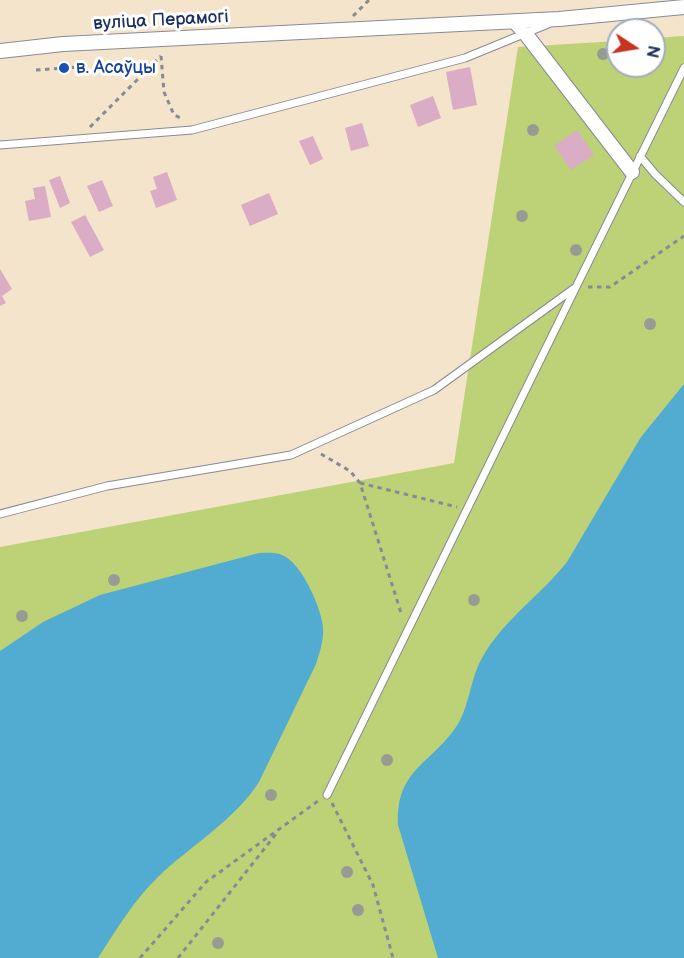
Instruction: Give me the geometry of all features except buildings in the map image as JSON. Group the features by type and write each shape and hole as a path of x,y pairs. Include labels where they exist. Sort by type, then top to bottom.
{"street":[{"name":"вуліца Перамогі","path":"0,51 63,44 558,19 684,7"},
{"path":"514,21 632,172"}],"lane":[{"path":"0,145 192,130 465,58 558,19"},
{"path":"327,795 684,68"},
{"path":"640,156 684,202"},
{"path":"0,514 107,486 291,455 434,390 576,287"}],"path":[{"path":"159,39 164,92 174,115 204,127"},
{"path":"78,139 161,56"},
{"path":"36,70 80,67"},
{"path":"576,287 610,287 684,237"},
{"path":"308,446 350,471 360,483 407,632"},
{"path":"360,483 466,510"},
{"path":"140,958 206,882 327,795 373,885 393,958"},
{"path":"178,958 279,830"}],"green space":[{"path":"684,36 684,958 0,958 0,547 454,463 518,47 606,42 606,78 666,78 666,37"}],"water":[{"path":"684,384 684,958 438,958 398,825 403,791 416,769 456,727 467,703 478,666 491,644 567,562 641,437"},
{"path":"259,553 282,555 296,566 314,597 323,632 316,664 259,782 225,821 149,886 98,958 0,958 0,651 43,622 100,595"}],"place":[{"name":"в. Асаўцы","path":"64,68"}]}
